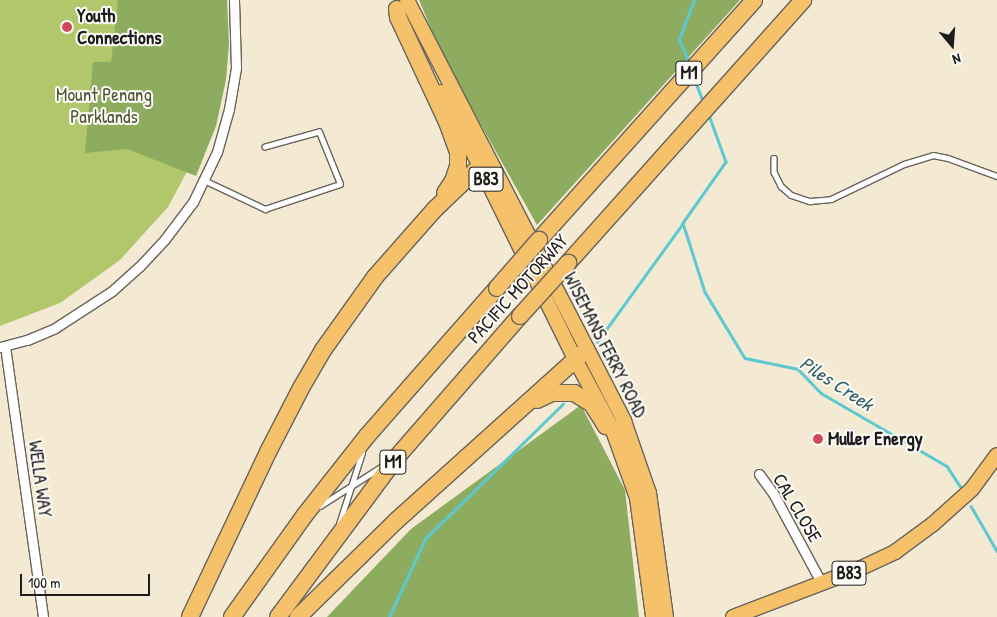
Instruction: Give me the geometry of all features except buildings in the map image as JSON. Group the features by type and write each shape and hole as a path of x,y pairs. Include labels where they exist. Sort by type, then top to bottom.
{"highway":[{"name":"PACIFIC MOTORWAY","path":"232,617 304,516 367,436 754,0"},
{"name":"PACIFIC MOTORWAY","path":"278,617 396,458 670,147 804,0"},
{"path":"399,3 398,17 447,122 458,152 458,166 453,181 435,206 435,209"},
{"path":"190,617 268,452 323,350 376,277 435,209 485,164"},
{"path":"298,617 396,522 581,355"},
{"path":"513,417 517,418 542,396 564,392 574,393 587,400 606,426 612,428"}],"main road":[{"name":"WISEMANS FERRY ROAD","path":"399,3 485,164 581,355 612,428 637,498 653,617"},
{"name":"WISEMANS FERRY ROAD","path":"581,355 624,421 649,493 666,617"},
{"name":"B83","path":"733,617 822,584 895,552 933,524 972,489 997,455"}],"street":[{"path":"2,346 26,340 55,328 96,302 126,279 165,239 193,202 225,127 233,90 236,48 234,0"},
{"name":"WELLA WAY","path":"2,346 43,617"},
{"name":"CAL CLOSE","path":"759,474 773,493 822,584"}],"lane":[{"path":"204,180 265,209 340,184 319,132 265,147"},
{"path":"774,158 774,172 781,186 791,195 810,201 831,198 904,164 933,156 948,158 997,176"},
{"path":"333,542 367,436"},
{"path":"304,516 396,458"}],"green space":[{"name":"Mount Penang Parklands","path":"0,0 220,0 203,142 168,207 120,260 60,303 0,326"},
{"path":"118,0 227,0 229,44 226,80 216,126 196,176 127,149 85,153 93,62 111,62"},
{"path":"419,0 740,0 537,225 443,57"},
{"path":"581,405 625,490 639,617 327,617 411,529"}],"waterway":[{"name":"Piles Creek","path":"689,63 679,39 694,0"},
{"name":"Piles Creek","path":"693,75 704,103"},
{"name":"Piles Creek","path":"709,115 726,162 683,223 705,292 745,358 798,369 821,393 947,466 960,486"},
{"path":"597,342 683,223"},
{"path":"389,617 425,539 563,404"},
{"name":"Piles Creek","path":"971,506 997,551"}],"place":[{"name":"Youth Connections","path":"67,27"},
{"name":"Muller Energy","path":"818,439"}]}
